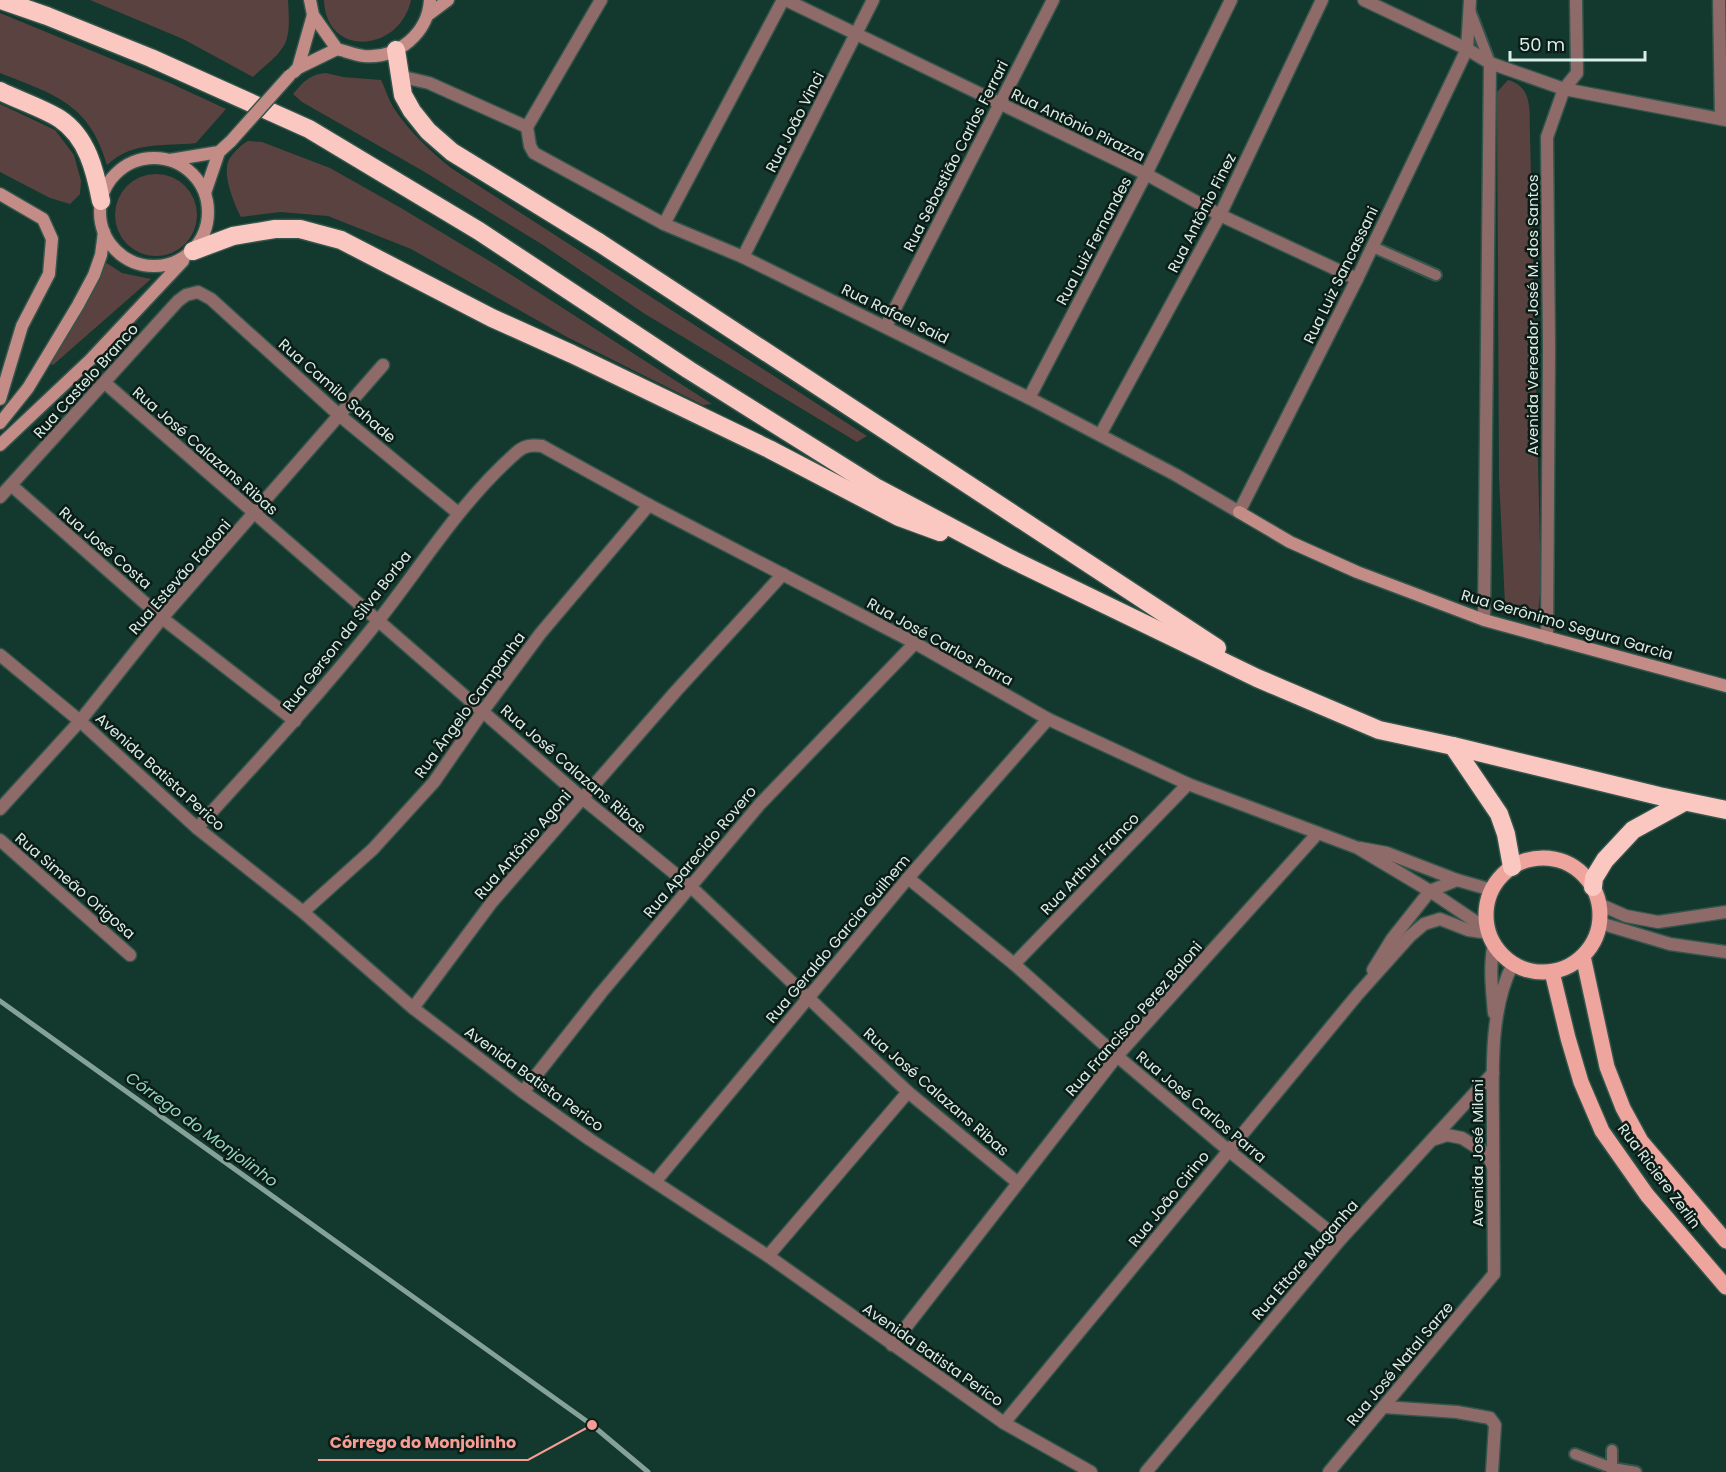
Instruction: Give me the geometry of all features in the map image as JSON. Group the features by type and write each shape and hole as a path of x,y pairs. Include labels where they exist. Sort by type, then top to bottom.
{"highway":[{"path":"1,0 151,58 309,129 479,231 689,370 877,488 1009,558 1257,678 1379,730 1726,810"},
{"path":"396,51 403,95 428,131 452,152 600,243 1038,529 1230,657 1257,678"},
{"path":"0,92 60,119 84,143 97,178 101,201"},
{"path":"193,251 233,236 275,229 300,229 341,240 492,318 769,449 898,517 1009,558"},
{"path":"1453,746 1499,814 1506,834 1512,867"},
{"path":"1596,896 1594,878 1605,860 1633,830 1684,802"}],"main road":[{"path":"310,0 313,15 336,49"},
{"path":"205,193 219,152 294,71 336,49 364,56 380,56 396,51 420,30 428,15 430,0"},
{"path":"428,15 448,0"},
{"path":"294,71 313,15"},
{"path":"193,251 168,265 150,267 132,262 117,253 106,238 99,210 101,201 108,184 119,170 135,161 152,158 170,160 219,152"},
{"path":"0,445 90,360 193,251 205,229 208,214 205,193 193,175 170,160"},
{"path":"0,194 43,219 52,239 49,274 22,326 0,399"},
{"path":"0,423 28,388 78,305 94,275 104,232"},
{"name":"Rua Gerônimo Segura Garcia","path":"1239,512 1290,542 1357,572 1484,620 1726,686"},
{"path":"1548,858 1566,862 1582,872 1596,896 1600,923 1594,941 1583,956 1569,966 1552,972 1532,971 1513,964 1502,954 1490,935 1486,917 1492,890 1512,867 1530,859 1548,858"},
{"name":"Rua Riciere Zerlin","path":"1583,956 1607,1067 1623,1108 1641,1140 1726,1241"},
{"name":"Rua Riciere Zerlin","path":"1552,972 1581,1082 1602,1131 1647,1195 1726,1287"}],"street":[{"path":"399,76 429,83 527,127 601,0"},
{"path":"664,224 784,0"},
{"name":"Rua Antônio Pirazza","path":"784,0 1146,174 1220,215 1357,279"},
{"name":"Rua João Vinci","path":"743,257 873,0"},
{"name":"Rua Sebastião Carlos Ferrari","path":"886,326 1053,0"},
{"name":"Rua Luiz Fernandes","path":"1029,398 1146,174 1231,0"},
{"name":"Rua Antônio Finez","path":"1101,435 1220,215 1322,0"},
{"path":"1364,0 1467,49 1490,63 1564,89 1724,120 1719,0"},
{"name":"Avenida Vereador José M. dos Santos","path":"1547,638 1549,336 1547,137 1564,89 1576,73 1576,0"},
{"path":"1467,49 1469,4"},
{"name":"Rua Luiz Sancassani","path":"1239,512 1373,247 1467,49"},
{"path":"1484,620 1490,63"},
{"name":"Rua Rafael Said","path":"527,127 530,146 534,153 664,224 743,257 886,326 1101,435 1239,512"},
{"name":"Rua Castelo Branco","path":"0,497 178,301 186,295 198,292"},
{"name":"Rua Camilo Sahade","path":"198,292 211,299 339,415 458,513"},
{"name":"Rua Estevão Fadoni","path":"0,809 80,721 162,618 383,365"},
{"name":"Rua José Calazans Ribas","path":"105,383 582,798 690,886 908,1092 1018,1183"},
{"name":"Rua José Carlos Parra","path":"518,451 532,445 542,446 649,505 915,644 1047,719 1188,784 1358,848 1430,891 1490,935"},
{"name":"Rua Gerson da Silva Borba","path":"197,828 295,721 378,621 458,513 518,451"},
{"name":"Rua José Costa","path":"10,485 162,618 295,721"},
{"name":"Rua Ângelo Campanha","path":"303,912 373,849 434,782 540,634 649,505"},
{"name":"Rua Antônio Agoni","path":"413,1008 492,902 783,574"},
{"name":"Rua Aparecido Rovero","path":"523,1092 601,993 760,804 915,644"},
{"name":"Avenida Batista Perico","path":"0,655 80,721 197,828 303,912 413,1008 523,1092 589,1139 768,1256 1004,1423 1091,1472"},
{"name":"Rua Geraldo Garcia Guilhem","path":"655,1182 908,878 1047,719"},
{"name":"Rua Arthur Franco","path":"1014,964 1188,784"},
{"name":"Rua Francisco Perez Baloni","path":"892,1345 1117,1056 1318,833"},
{"name":"Rua Simeão Origosa","path":"0,840 130,955"},
{"name":"Rua José Carlos Parra","path":"1358,848 1375,849 1457,880 1492,890"},
{"name":"Rua José Carlos Parra","path":"908,878 1014,964 1117,1056 1228,1150 1340,1240"},
{"path":"1358,994 1392,939 1430,891 1457,880"},
{"path":"1596,896 1626,916 1658,922 1726,912"},
{"path":"1358,994 1410,936 1424,924 1440,919 1468,930 1490,935"},
{"path":"1600,923 1670,944 1726,952"},
{"name":"Avenida José Milani","path":"1490,935 1490,977 1496,1032"},
{"name":"Avenida José Milani","path":"1494,1274 1493,1073 1502,989 1513,964"},
{"name":"Rua João Cirino","path":"1004,1423 1358,994"},
{"name":"Rua Ettore Maganha","path":"1146,1472 1340,1240 1493,1073"},
{"path":"768,1256 908,1092"},
{"path":"1430,1141 1447,1135 1462,1138 1486,1154 1493,1169"},
{"name":"Rua José Natal Sarze","path":"1329,1472 1494,1274"},
{"path":"1384,1407 1457,1412 1490,1418 1495,1425 1492,1472"}],"lane":[{"path":"1469,4 1490,63"},
{"path":"1373,247 1436,275"},
{"path":"1612,1450 1612,1470"},
{"path":"1575,1454 1612,1470 1636,1472"}],"shaded area":[{"path":"90,0 288,0 289,28 280,52 253,77 183,39"},
{"path":"324,0 411,0 404,17 393,30 379,38 364,42 350,40 337,32 328,19"},
{"path":"0,13 170,83 226,109 196,143 139,148 117,157 107,165 99,144 80,114 53,95 0,73"},
{"path":"326,73 343,77 381,80 391,103 401,118 421,141 451,168 867,436 857,442 645,314 543,245 423,171 302,102 293,94 307,79"},
{"path":"1508,80 1522,88 1528,102 1530,118 1541,586 1538,612 1526,620 1520,618 1505,605 1499,477 1497,92"},
{"path":"0,104 55,130 74,155 81,181 80,194 70,204 50,198 0,172"},
{"path":"248,141 262,142 330,168 401,208 496,265 712,404 703,405 567,337 411,249 328,216 280,212 241,217 230,190 227,168 231,156"},
{"path":"156,174 172,177 185,186 194,199 197,215 194,231 185,244 172,253 156,256 140,253 127,244 118,231 115,215 118,199 127,186 140,177"},
{"path":"105,262 122,273 151,279 53,365 46,360 90,292"}],"waterway":[{"name":"Córrego do Monjolinho","path":"0,1001 592,1425 648,1472"}],"place":[{"name":"Córrego do Monjolinho","path":"592,1425"}]}
